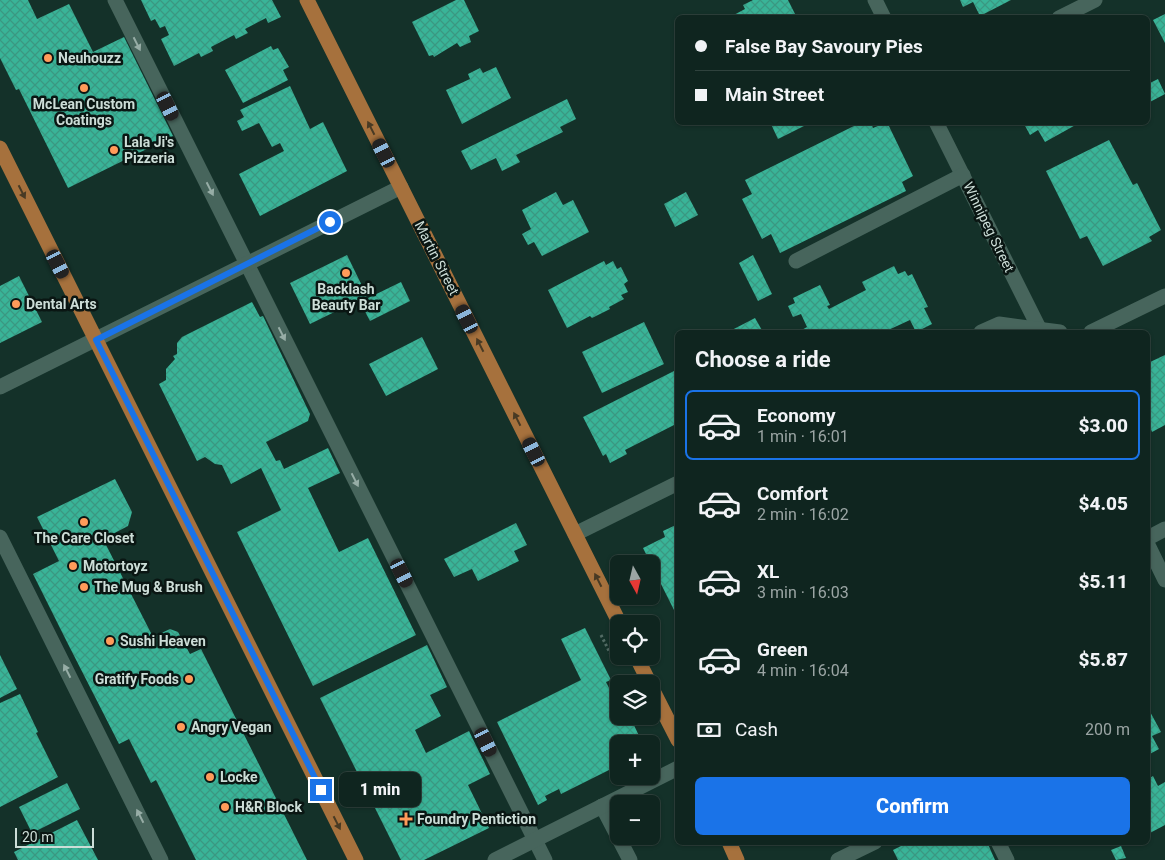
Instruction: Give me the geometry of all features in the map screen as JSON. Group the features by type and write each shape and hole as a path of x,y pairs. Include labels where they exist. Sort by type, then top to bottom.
{"main road":[{"name":"Martin Street","path":"307,0 616,615"},
{"path":"0,148 356,860"},
{"path":"660,705 675,734"},
{"path":"730,845 737,860"}],"street":[{"path":"115,0 545,860"},
{"path":"875,0 882,15"},
{"path":"1065,15 1095,0"},
{"name":"Winnipeg Street","path":"938,125 1040,330"},
{"path":"796,260 963,175"},
{"path":"0,387 401,187"},
{"path":"1095,330 1165,296"},
{"path":"986,330 999,324 1034,330"},
{"path":"575,534 675,484"},
{"path":"1150,537 1165,529"},
{"path":"0,537 161,860"},
{"path":"1150,549 1165,580"},
{"path":"495,860 675,770"},
{"path":"602,806 630,860"},
{"path":"838,860 854,857 871,845"},
{"path":"1000,845 1007,860"}],"building":[{"path":"0,0 28,0 37,19 69,4 93,52 124,37 173,136 68,188 19,89 16,90 0,58"},
{"path":"141,0 272,0 281,17 268,23 266,18 245,29 248,33 236,39 234,35 211,47 213,51 201,57 199,53 174,66 161,39 169,35 165,26 160,28 155,19 151,21"},
{"path":"456,0 464,0 479,31 469,36 471,42 460,47 457,43 434,57 433,55 429,56 412,22"},
{"path":"753,0 788,0 796,15 734,15 745,9 743,5"},
{"path":"960,0 1011,0 982,15 980,15 973,2 963,7"},
{"path":"1165,14 1165,43 1153,20"},
{"path":"271,46 273,50 278,48 289,67 283,70 288,80 243,103 225,70"},
{"path":"496,67 511,98 462,124 446,90 470,79 468,74 480,68 483,73"},
{"path":"1158,79 1165,94 1150,102 1150,83"},
{"path":"290,86 310,129 323,122 347,171 260,216 239,174 284,151 280,143 272,147 259,123 242,131 237,121 244,117 240,110"},
{"path":"567,99 576,119 560,127 563,132 516,155 520,162 502,171 496,158 471,170 461,151"},
{"path":"771,125 806,125 778,139"},
{"path":"856,125 872,125 873,128 880,125 888,125 913,176 902,182 906,191 780,253 771,234 762,239 742,199 752,194 745,180"},
{"path":"1025,125 1076,125 1045,142 1038,130 1030,135"},
{"path":"1109,140 1133,185 1137,183 1161,230 1149,237 1152,241 1103,266 1087,236 1080,239 1046,171"},
{"path":"556,192 563,205 573,200 589,232 542,256 534,242 528,245 522,234 531,229 522,210"},
{"path":"686,192 698,215 675,227 664,204"},
{"path":"347,255 367,296 310,324 290,283"},
{"path":"753,255 772,294 758,301 739,263"},
{"path":"604,261 606,265 613,261 617,269 621,267 628,281 624,284 628,292 621,295 624,299 609,307 610,309 592,318 590,316 567,328 548,290"},
{"path":"894,266 898,274 905,271 908,276 912,274 928,307 924,308 932,324 920,330 915,330 910,320 888,330 802,330 807,327 801,314 793,317 788,306 795,303 793,298 820,285 830,305 827,306 829,309 866,290 862,282"},
{"name":"Dental Arts","path":"19,276 42,322 0,343 0,286"},
{"path":"401,282 410,301 370,321 360,302"},
{"path":"252,302 260,317 263,316 310,414 308,421 266,442 276,461 280,460 284,469 328,448 340,473 308,488 339,552 368,538 416,635 313,686 237,532 281,510 261,468 231,484 222,465 215,464 205,457 197,461 159,384 166,380 166,369 175,359 173,356 177,354 177,343 182,337"},
{"path":"755,318 762,330 732,330"},
{"path":"644,322 664,364 602,393 582,352"},
{"path":"422,337 438,369 386,396 369,364"},
{"path":"1165,355 1165,425 1152,432 1150,426 1150,362"},
{"path":"675,371 675,427 674,425 625,450 627,454 610,463 606,454 603,456 583,417"},
{"path":"115,479 132,512 128,526 103,539 153,637 170,629 178,632 190,654 201,649 307,860 196,860 156,780 151,783 129,739 119,744 68,644 33,574 59,561 37,517"},
{"path":"516,523 527,545 514,551 519,561 478,581 472,569 454,577 444,559"},
{"path":"675,525 675,612 660,582 660,555 646,555 643,548 665,537 663,531"},
{"path":"585,628 610,678 610,680 606,682 610,690 610,725 634,725 639,735 610,735 610,770 561,794 559,789 545,796 547,800 538,805 497,722 581,680 561,639"},
{"path":"427,645 447,687 430,695 441,716 415,730 426,753 469,731 490,774 468,785 489,828 424,860 401,860 320,698"},
{"path":"0,655 17,689 0,698"},
{"path":"20,694 38,732 36,733 58,777 0,807 0,703"},
{"path":"1150,712 1161,732 1152,736 1159,749 1150,754"},
{"path":"1153,776 1158,786 1165,782 1165,825 1150,833 1150,778"},
{"path":"67,783 80,809 32,833 19,807"},
{"path":"77,820 98,860 18,860 14,852"},
{"path":"903,845 988,845 995,860 898,860 893,850"},
{"path":"1121,846 1126,858 1116,860 1111,850"}],"place":[{"name":"Neuhouzz","path":"48,58"},
{"name":"McLean Custom Coatings","path":"84,88"},
{"name":"Lala Ji's Pizzeria","path":"114,150"},
{"name":"Backlash Beauty Bar","path":"346,273"},
{"name":"Dental Arts","path":"16,304"},
{"name":"The Care Closet","path":"84,522"},
{"name":"Motortoyz","path":"73,566"},
{"name":"The Mug & Brush","path":"84,587"},
{"name":"Sushi Heaven","path":"110,641"},
{"name":"Gratify Foods","path":"189,679"},
{"name":"Angry Vegan","path":"181,727"},
{"name":"Locke","path":"210,777"},
{"name":"H&R Block","path":"225,807"},
{"name":"Foundry Pentiction","path":"406,819"}],"route":[{"path":"321,790 96,340 330,222"}]}
